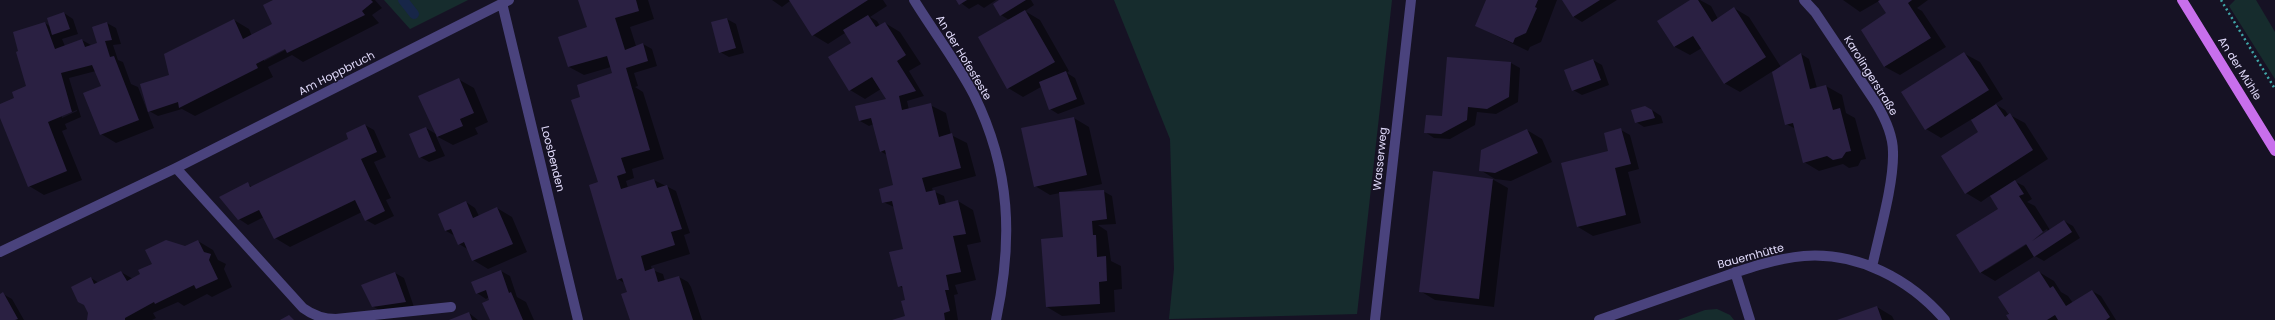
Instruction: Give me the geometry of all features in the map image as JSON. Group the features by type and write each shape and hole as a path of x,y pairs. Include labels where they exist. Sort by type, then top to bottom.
{"main road":[{"name":"An der Mühle","path":"2182,0 2275,151"}],"street":[{"name":"An der Hofesfeste","path":"914,0 973,94 987,124 997,153 1002,173 1007,217 1005,267 996,320"},
{"name":"Wasserweg","path":"1375,320 1411,0"},
{"name":"Karolingerstraße","path":"1804,0 1815,12 1876,104 1884,117 1890,134 1893,151 1892,168 1872,267"},
{"name":"Am Hoppbruch","path":"0,252 176,168 505,2"},
{"name":"Loosbenden","path":"505,2 578,320"},
{"path":"176,168 303,308 318,317 336,319 450,307"},
{"name":"Bauernhütte","path":"1599,320 1735,272 1769,262 1803,256 1839,257 1872,267 1897,278 1910,287 1945,320"},
{"path":"1735,272 1750,320"}],"path":[{"path":"2221,0 2275,89"}],"green space":[{"path":"384,0 468,0 410,29"},
{"path":"1114,0 1392,0 1357,314 1169,319 1174,269 1170,139"},
{"path":"2235,0 2256,0 2275,32 2275,79 2229,6"},
{"path":"1717,309 1730,315 1734,320 1678,320 1705,310"}],"building":[{"path":"273,0 371,0 373,2 362,11 365,15 287,53 285,49 256,64 258,68 179,108 178,102 148,112 140,84 169,75 164,54 234,19 243,39 272,24 263,5"},
{"path":"578,0 636,0 639,11 615,18 625,50 643,43 648,61 626,68 650,150 621,158 626,173 617,176 621,189 654,179 657,188 667,185 682,229 671,232 675,245 641,256 645,271 654,268 658,282 679,276 693,320 630,320 621,294 627,292 622,278 617,280 589,185 598,182 571,100 580,97 577,85 612,73 607,56 568,67 558,37 587,27"},
{"path":"789,0 868,0 812,36"},
{"path":"956,0 967,0 959,5"},
{"path":"999,0 1026,0 1000,16 993,4"},
{"path":"1486,0 1538,0 1535,7 1537,8 1526,33 1515,38 1513,43 1475,26"},
{"path":"1562,0 1600,0 1573,17"},
{"path":"1690,0 1698,0 1712,22 1734,7 1766,57 1724,84 1693,36 1674,47 1657,21"},
{"path":"1912,0 1908,3 1931,38 1884,67 1861,30 1886,13 1878,1"},
{"path":"1025,10 1055,62 1007,89 978,37"},
{"path":"64,12 70,29 52,35 47,18"},
{"path":"868,15 876,27 885,22 906,55 897,61 916,91 899,96 902,110 931,103 939,137 952,133 961,168 922,178 926,192 935,190 939,205 958,200 966,234 953,236 961,272 946,275 949,290 945,290 950,311 944,313 945,320 892,320 905,316 901,301 905,300 902,286 898,287 889,252 903,249 892,201 882,203 879,189 893,185 885,150 880,152 871,118 859,121 855,106 886,99 872,77 849,91 828,57 851,43 843,30"},
{"path":"727,18 736,48 719,53 711,22"},
{"path":"45,22 55,49 82,39 85,47 97,43 92,27 107,22 112,40 105,41 110,57 114,56 139,120 100,135 83,93 101,86 92,65 61,73 72,112 48,122 67,171 28,187 0,118 0,104 14,98 12,92 26,86 16,52 18,51 13,32"},
{"path":"1964,52 1989,90 1925,130 1901,92"},
{"path":"1801,53 1810,89 1826,85 1833,110 1840,108 1851,151 1846,152 1842,158 1833,160 1827,156 1803,163 1793,123 1785,125 1772,72"},
{"path":"1447,57 1511,62 1509,97 1487,109 1468,107 1467,120 1441,134 1424,133 1426,115 1442,116"},
{"path":"1593,59 1601,80 1572,91 1564,70"},
{"path":"1066,71 1077,99 1049,110 1039,82"},
{"path":"459,78 474,113 460,119 463,126 437,137 418,96"},
{"path":"1996,104 2005,117 2010,113 2033,150 1965,194 1941,156 1978,132 1971,120"},
{"path":"1645,106 1652,110 1655,118 1635,123 1631,110"},
{"path":"1074,117 1087,175 1034,187 1021,128"},
{"path":"365,124 377,152 361,159 385,211 365,221 355,200 274,239 259,210 238,220 219,197 248,182 250,187 348,139 346,133"},
{"path":"426,127 436,151 419,158 409,134"},
{"path":"1621,128 1631,164 1615,168 1626,215 1577,227 1561,163 1608,151 1604,133"},
{"path":"1527,129 1538,153 1495,173 1479,171 1481,150"},
{"path":"1433,171 1493,179 1479,299 1419,292"},
{"path":"2015,180 2024,194 2019,196 2043,232 2032,241 2064,220 2072,232 2034,257 2026,244 1980,273 1956,235 1998,209 1990,196"},
{"path":"1104,190 1107,219 1092,221 1093,235 1096,235 1097,257 1106,256 1107,281 1099,282 1100,304 1046,307 1041,239 1063,237 1059,192"},
{"path":"466,201 473,218 497,207 513,244 472,261 464,242 458,245 451,229 445,231 438,214"},
{"path":"166,240 185,246 198,240 204,252 211,254 209,260 218,279 196,289 194,285 155,304 154,302 125,318 125,320 87,320 88,313 84,305 78,302 71,287 91,277 94,284 121,271 127,281 140,274 138,270 152,264 145,250"},
{"path":"501,270 509,293 511,292 523,320 490,320 482,303 489,300 486,290 476,294 471,282"},
{"path":"2039,271 2050,288 2053,286 2066,306 2092,290 2110,317 2106,320 2058,320 2055,315 2047,320 2009,320 2006,315 2009,314 1998,297"},
{"path":"395,272 406,302 372,307 361,285"},
{"path":"3,292 18,319 0,320 0,294"},
{"path":"1877,306 1882,320 1837,320"},
{"path":"469,312 472,320 449,320"},
{"path":"289,315 294,320 280,320"}],"waterway":[{"path":"403,0 414,14"}]}
